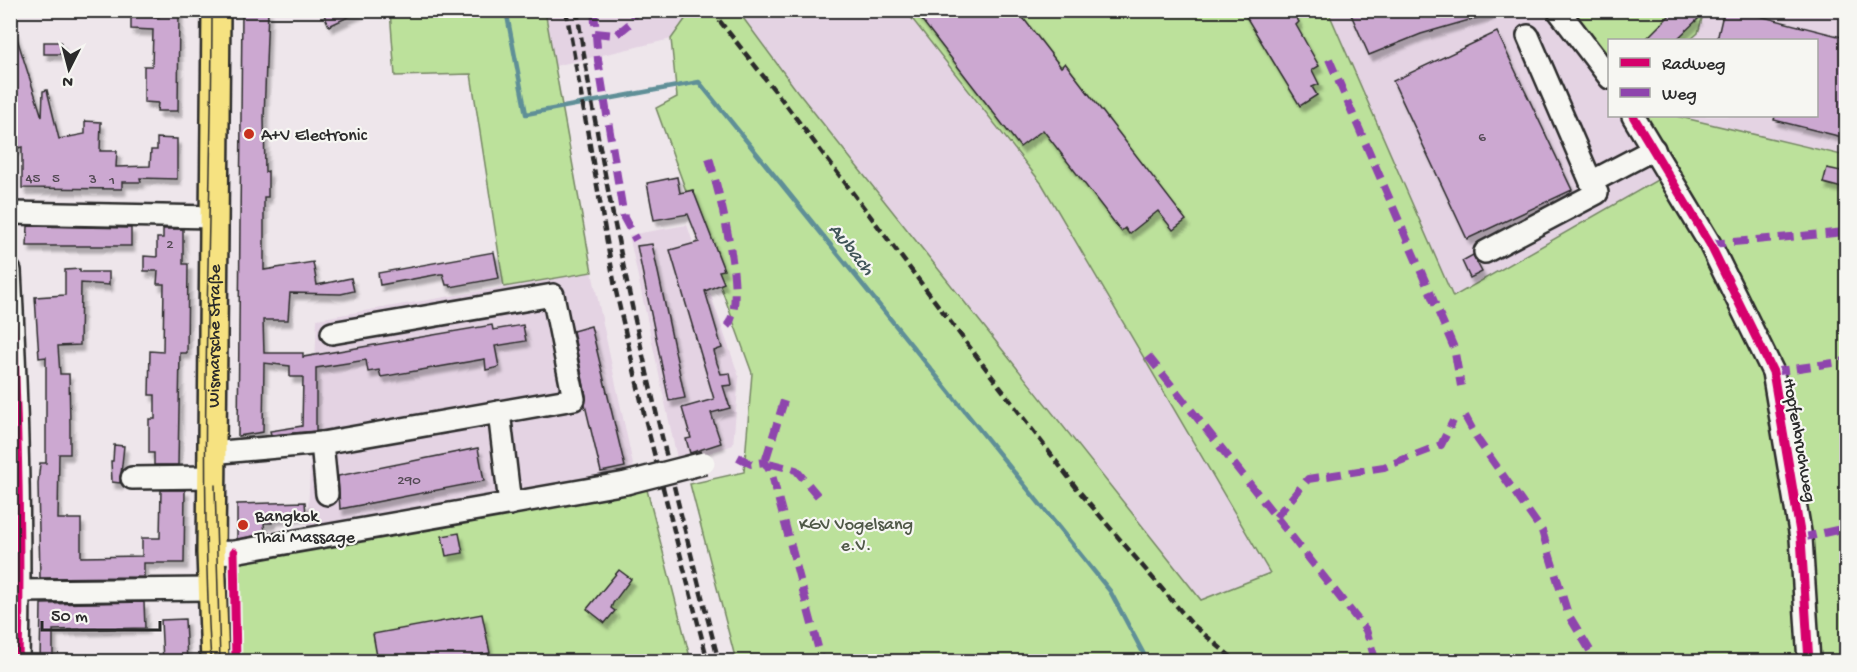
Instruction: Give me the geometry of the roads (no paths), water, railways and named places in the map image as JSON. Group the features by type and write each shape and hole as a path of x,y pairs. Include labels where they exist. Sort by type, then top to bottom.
{"main road":[{"name":"Wismarsche Straße","path":"215,662 211,589 211,465 216,10"}],"street":[{"path":"1558,10 1608,75"},
{"path":"1485,252 1597,193 1528,36"},
{"name":"Hopfenbruchweg","path":"1634,117 1710,244 1773,372 1801,538 1809,662"},
{"path":"1591,182 1654,149"},
{"path":"10,213 212,217"},
{"path":"10,271 16,393 18,662"},
{"path":"132,478 574,399 553,295 332,333"},
{"path":"499,412 510,504"},
{"path":"322,443 327,494"},
{"path":"211,553 234,552 626,483 704,463"},
{"path":"19,591 211,589"}],"waterway":[{"name":"Aubach","path":"506,10 526,114 699,82 1110,591 1148,662"}],"tram line":[{"path":"211,662 207,581 206,418 212,10"},
{"path":"215,485 220,662"}],"railway":[{"path":"566,10 615,287 646,422 708,662"},
{"path":"577,10 590,93 621,256 677,500 719,662"},
{"path":"711,10 783,101 1078,490 1191,623 1237,662"}],"place":[{"name":"A+V Electronic","path":"249,134"},
{"name":"Bangkok Thai Massage","path":"243,525"}],"park label":[{"name":"KGV Vogelsang e.V.","path":"856,533"}]}
